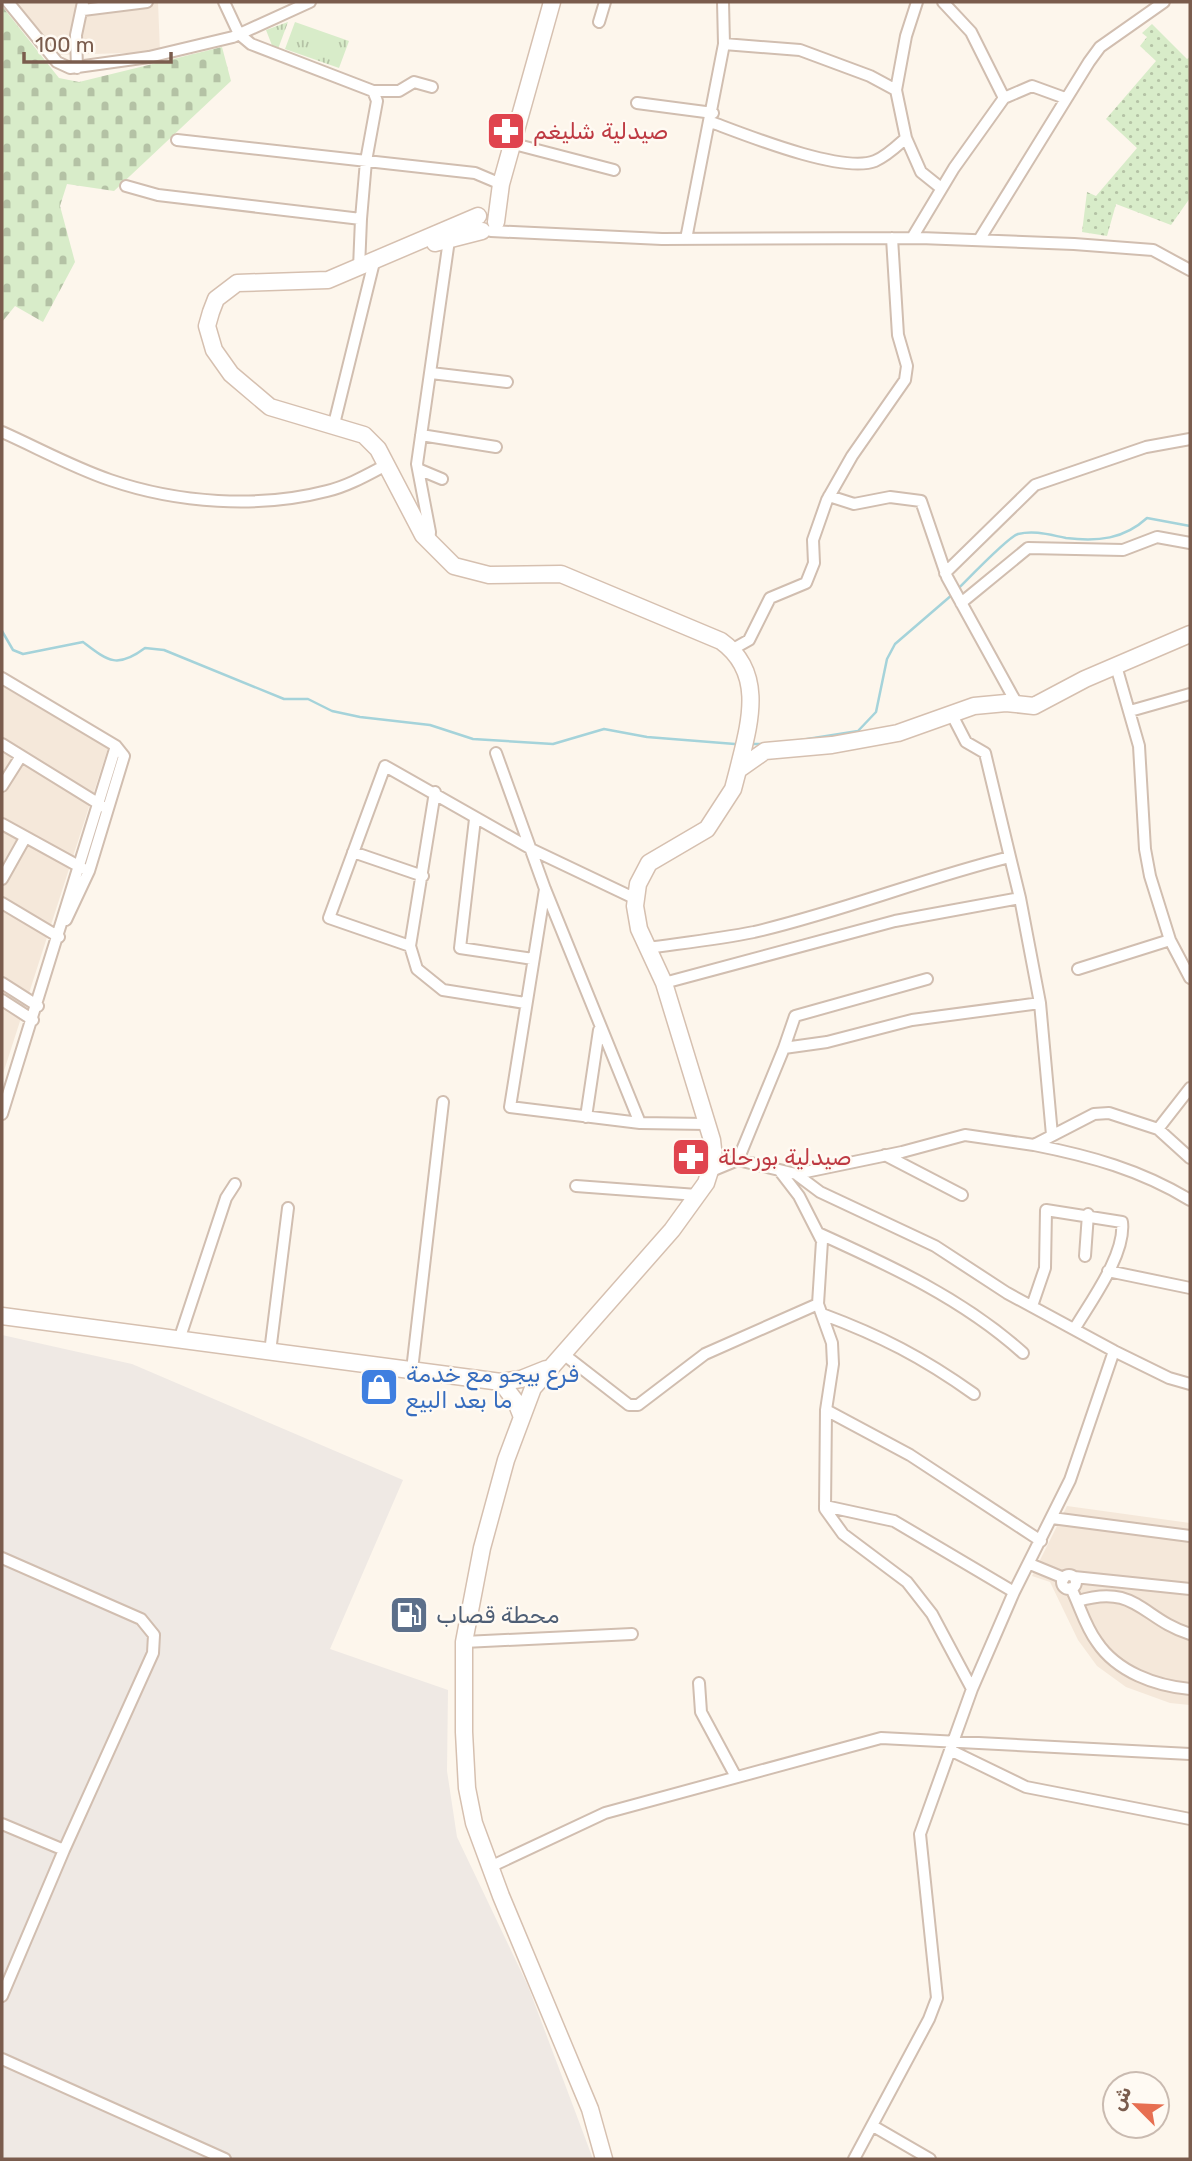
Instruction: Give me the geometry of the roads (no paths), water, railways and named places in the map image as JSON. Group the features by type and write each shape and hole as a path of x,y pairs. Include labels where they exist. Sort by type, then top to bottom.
{"main road":[{"path":"402,250 449,240 485,223 514,144 552,2"},
{"path":"485,223 402,250 328,280 237,284 216,299 207,326 214,350 222,363 270,407 364,435 378,449 429,542 454,566 489,575 561,574 721,641 733,649 751,682 748,724 733,789 707,829 649,863 638,884 636,899 639,929 664,983 708,1124 714,1158 697,1195 672,1230 533,1388 506,1460 482,1548 464,1642 467,1788 474,1823 590,2109 604,2159"},
{"path":"738,770 765,751 832,745 898,733 974,706 1034,706 1190,634"},
{"path":"2,1316 501,1382 521,1379 549,1367"},
{"path":"501,1382 516,1402 522,1417"}],"street":[{"path":"8,2 57,62 65,68 149,57 239,34 310,2"},
{"path":"77,68 76,35 83,6 147,2"},
{"path":"224,2 239,34 251,44 373,91 399,91 414,82 432,87"},
{"path":"599,22 605,2"},
{"path":"686,239 712,118 724,44 723,2"},
{"path":"917,2 906,36 896,90 906,138 921,172 941,188"},
{"path":"943,2 971,32 1004,98"},
{"path":"979,240 1065,98 1100,47 1161,2"},
{"path":"724,44 800,50 870,76 896,90"},
{"path":"912,238 941,188 1004,98 1032,86 1065,98"},
{"path":"334,424 366,265 361,219 366,161 377,101 373,91"},
{"path":"637,103 712,118 789,149 846,163 876,161 906,138"},
{"path":"177,140 475,173 500,184"},
{"path":"514,144 614,170"},
{"path":"125,186 170,197 361,219"},
{"path":"485,223 686,239 912,238 1139,248 1153,250 1190,270"},
{"path":"733,649 749,640 770,598 806,583 814,563 813,540 829,496 852,456 905,380 907,366 898,335 892,238"},
{"path":"429,542 418,470 449,240"},
{"path":"431,373 507,382"},
{"path":"2,432 110,480 153,492 202,499 258,502 297,498 329,491 386,465"},
{"path":"421,435 496,447"},
{"path":"945,573 1035,485 1146,447 1190,439"},
{"path":"418,470 442,479"},
{"path":"829,496 854,504 890,497 921,501 945,573 1017,704"},
{"path":"957,595 1028,548 1123,550 1157,537 1190,543"},
{"path":"1116,666 1139,746 1145,849 1170,940 1189,973"},
{"path":"2,678 116,746 124,756 125,762 89,872 71,916 64,922"},
{"path":"1130,711 1190,694"},
{"path":"951,713 966,742 985,753 1020,898 1040,1003 1052,1135"},
{"path":"2,744 110,810"},
{"path":"2,1114 38,1006 64,922 77,866 116,746"},
{"path":"496,753 545,889 640,1123"},
{"path":"2,786 20,756"},
{"path":"411,946 329,918 385,766 533,850 636,899"},
{"path":"435,792 411,946 417,969 443,990 526,1003"},
{"path":"475,819 460,948 533,959"},
{"path":"2,824 89,872"},
{"path":"2,879 25,838"},
{"path":"353,852 423,876"},
{"path":"648,948 752,932 828,912 936,875 1010,857"},
{"path":"545,889 510,1107 640,1123 708,1124"},
{"path":"664,983 895,921 1020,898"},
{"path":"2,903 59,937"},
{"path":"1078,969 1170,940"},
{"path":"738,1160 795,1016 927,979"},
{"path":"2,983 38,1006"},
{"path":"2,1000 33,1020"},
{"path":"783,1048 827,1042 912,1020 1040,1003"},
{"path":"586,1117 600,1027"},
{"path":"1158,1129 1190,1088"},
{"path":"412,1370 443,1102"},
{"path":"1034,1145 1094,1114 1109,1113 1158,1129 1190,1158"},
{"path":"796,1174 965,1135 1090,1156 1125,1168 1190,1200"},
{"path":"885,1155 962,1195"},
{"path":"709,1172 738,1160 796,1174 820,1192 935,1246 1032,1306 1114,1351 1169,1378 1190,1384"},
{"path":"779,1170 799,1196 822,1241 820,1309 832,1343 833,1364 826,1410 825,1506 843,1534 907,1582 932,1614 972,1689"},
{"path":"179,1340 226,1198 234,1184"},
{"path":"576,1186 697,1195"},
{"path":"270,1352 288,1208"},
{"path":"1032,1306 1045,1268 1046,1210 1088,1214 1122,1222 1121,1241 1108,1271 1075,1328"},
{"path":"1085,1256 1088,1214"},
{"path":"818,1233 898,1269 950,1298 1023,1353"},
{"path":"1108,1271 1190,1288"},
{"path":"562,1353 629,1405 638,1405 705,1354 769,1323 820,1309 879,1335 928,1362 974,1394"},
{"path":"854,2159 929,2019 937,1998 920,1834 972,1689 1014,1592 1070,1480 1114,1351"},
{"path":"826,1410 910,1455 1041,1541"},
{"path":"825,1506 894,1521 1014,1592"},
{"path":"1052,1518 1190,1536"},
{"path":"2,1558 141,1619 154,1635 153,1653 2,1996"},
{"path":"1030,1564 1070,1581 1190,1588"},
{"path":"1070,1581 1097,1643 1120,1665 1155,1684 1190,1689"},
{"path":"1078,1601 1114,1595 1129,1598 1163,1622 1190,1634"},
{"path":"464,1642 632,1634"},
{"path":"699,1683 701,1712 736,1777"},
{"path":"490,1867 605,1813 881,1738 953,1747 1190,1755"},
{"path":"953,1747 1026,1787 1190,1819"},
{"path":"2,1824 64,1850"},
{"path":"2,2059 225,2159"},
{"path":"873,2126 930,2159"}],"waterway":[{"path":"958,589 997,550 1018,534 1100,539 1129,531 1147,518 1190,526"},
{"path":"801,740 858,731 876,712 887,659 895,644 953,594"},
{"path":"2,631 13,650 23,654 83,642 113,660 127,659 145,648 164,650 284,699 308,699 332,711 430,725 473,739 553,744 604,729 647,737 735,744"},
{"path":"753,744 764,744"}],"place":[{"name":"صيدلية شليغم","path":"506,131"},
{"name":"صيدلية بورحلة","path":"691,1157"},
{"name":"فرع بيجو مع خدمة ما بعد البيع","path":"379,1387"},
{"name":"محطة قصاب","path":"409,1615"}]}
